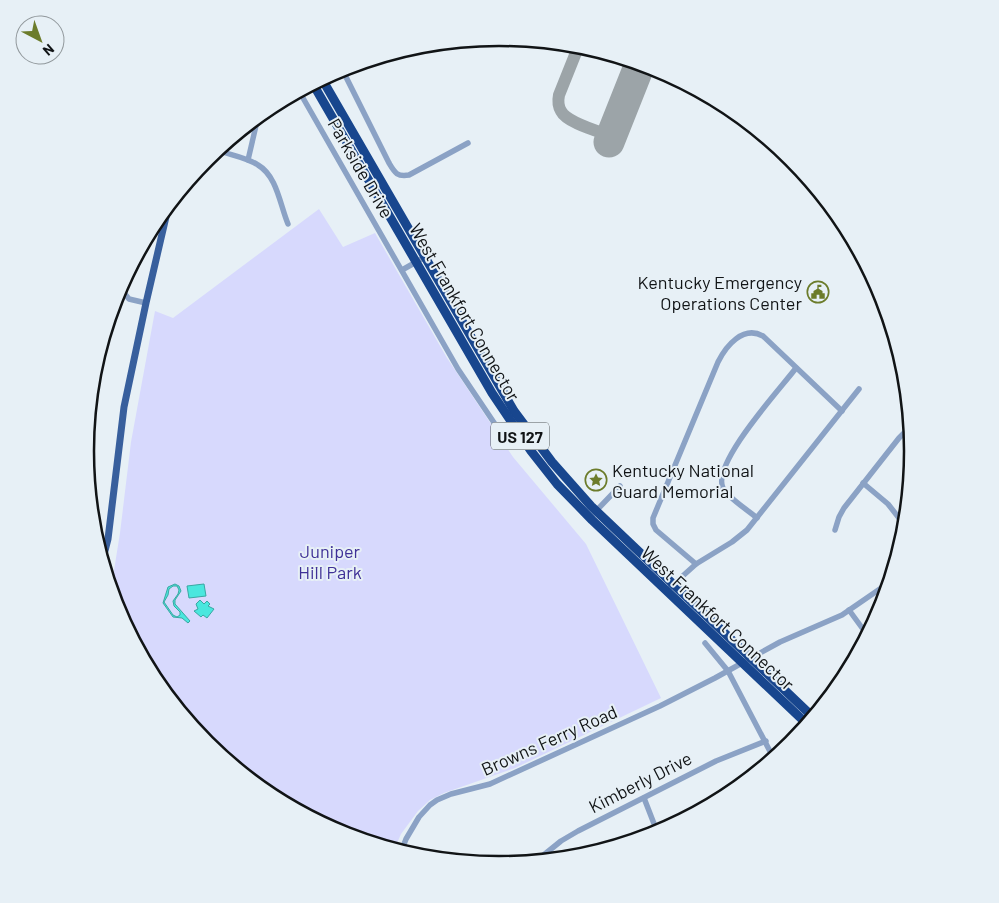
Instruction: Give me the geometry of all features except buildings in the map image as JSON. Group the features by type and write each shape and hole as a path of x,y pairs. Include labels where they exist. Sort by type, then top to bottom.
{"highway":[{"name":"West Frankfort Connector","path":"326,85 489,387 515,429 548,473 593,514 803,720"},
{"name":"West Frankfort Connector","path":"317,90 421,259"},
{"name":"West Frankfort Connector","path":"669,588 750,658 809,713"}],"main road":[{"path":"104,538 124,407 164,224"}],"street":[{"path":"346,76 396,174 400,176 409,175 468,143"},
{"name":"Parkside Drive","path":"304,97 458,369 505,439"},
{"path":"248,160 255,128"},
{"path":"226,153 248,160 262,168 270,177 288,224"},
{"path":"402,270 421,259"},
{"path":"126,295 129,299 146,304"},
{"path":"696,564 656,530 653,518 677,458 729,344 738,337 756,332 768,340 842,411"},
{"path":"757,518 724,489 721,483 722,475 740,439 796,368"},
{"path":"669,588 696,564 741,536 859,389"},
{"path":"836,530 841,512 904,433"},
{"path":"864,483 899,515"},
{"path":"593,514 620,486"},
{"name":"Browns Ferry Road","path":"404,845 420,817 437,800 507,777 660,706 742,662 849,610 881,588"},
{"path":"849,610 864,630"},
{"path":"705,643 728,671 771,752"},
{"name":"Kimberly Drive","path":"546,854 569,836 716,761 766,742"},
{"path":"644,798 655,826"}],"green space":[{"name":"Juniper Hill Park","path":"319,209 343,247 375,233 447,358 513,457 586,544 661,698 515,768 444,793 430,800 418,811 401,834 397,843 344,826 320,815 274,788 253,773 232,756 195,719 163,677 136,631 113,574 131,442 155,311 173,318"}],"water":[{"path":"175,584 179,586 181,591 175,600 175,604 190,621 188,623 182,618 173,617 163,603 168,587","holes":["177,586 178,594 173,601 174,606 180,612 180,615 177,617 173,615 164,602 169,589"]},
{"path":"204,584 206,596 189,598 187,586"},
{"path":"200,600 204,604 207,601 210,604 208,606 214,609 207,618 203,615 201,617 194,611 198,609 196,604"}],"taxiway":[{"path":"576,53 559,95 559,107 564,115 570,119 611,136"}],"runway":[{"path":"609,142 637,71"}],"place":[{"name":"Kentucky Emergency Operations Center","path":"818,292"},
{"name":"Kentucky National Guard Memorial","path":"596,480"}]}
